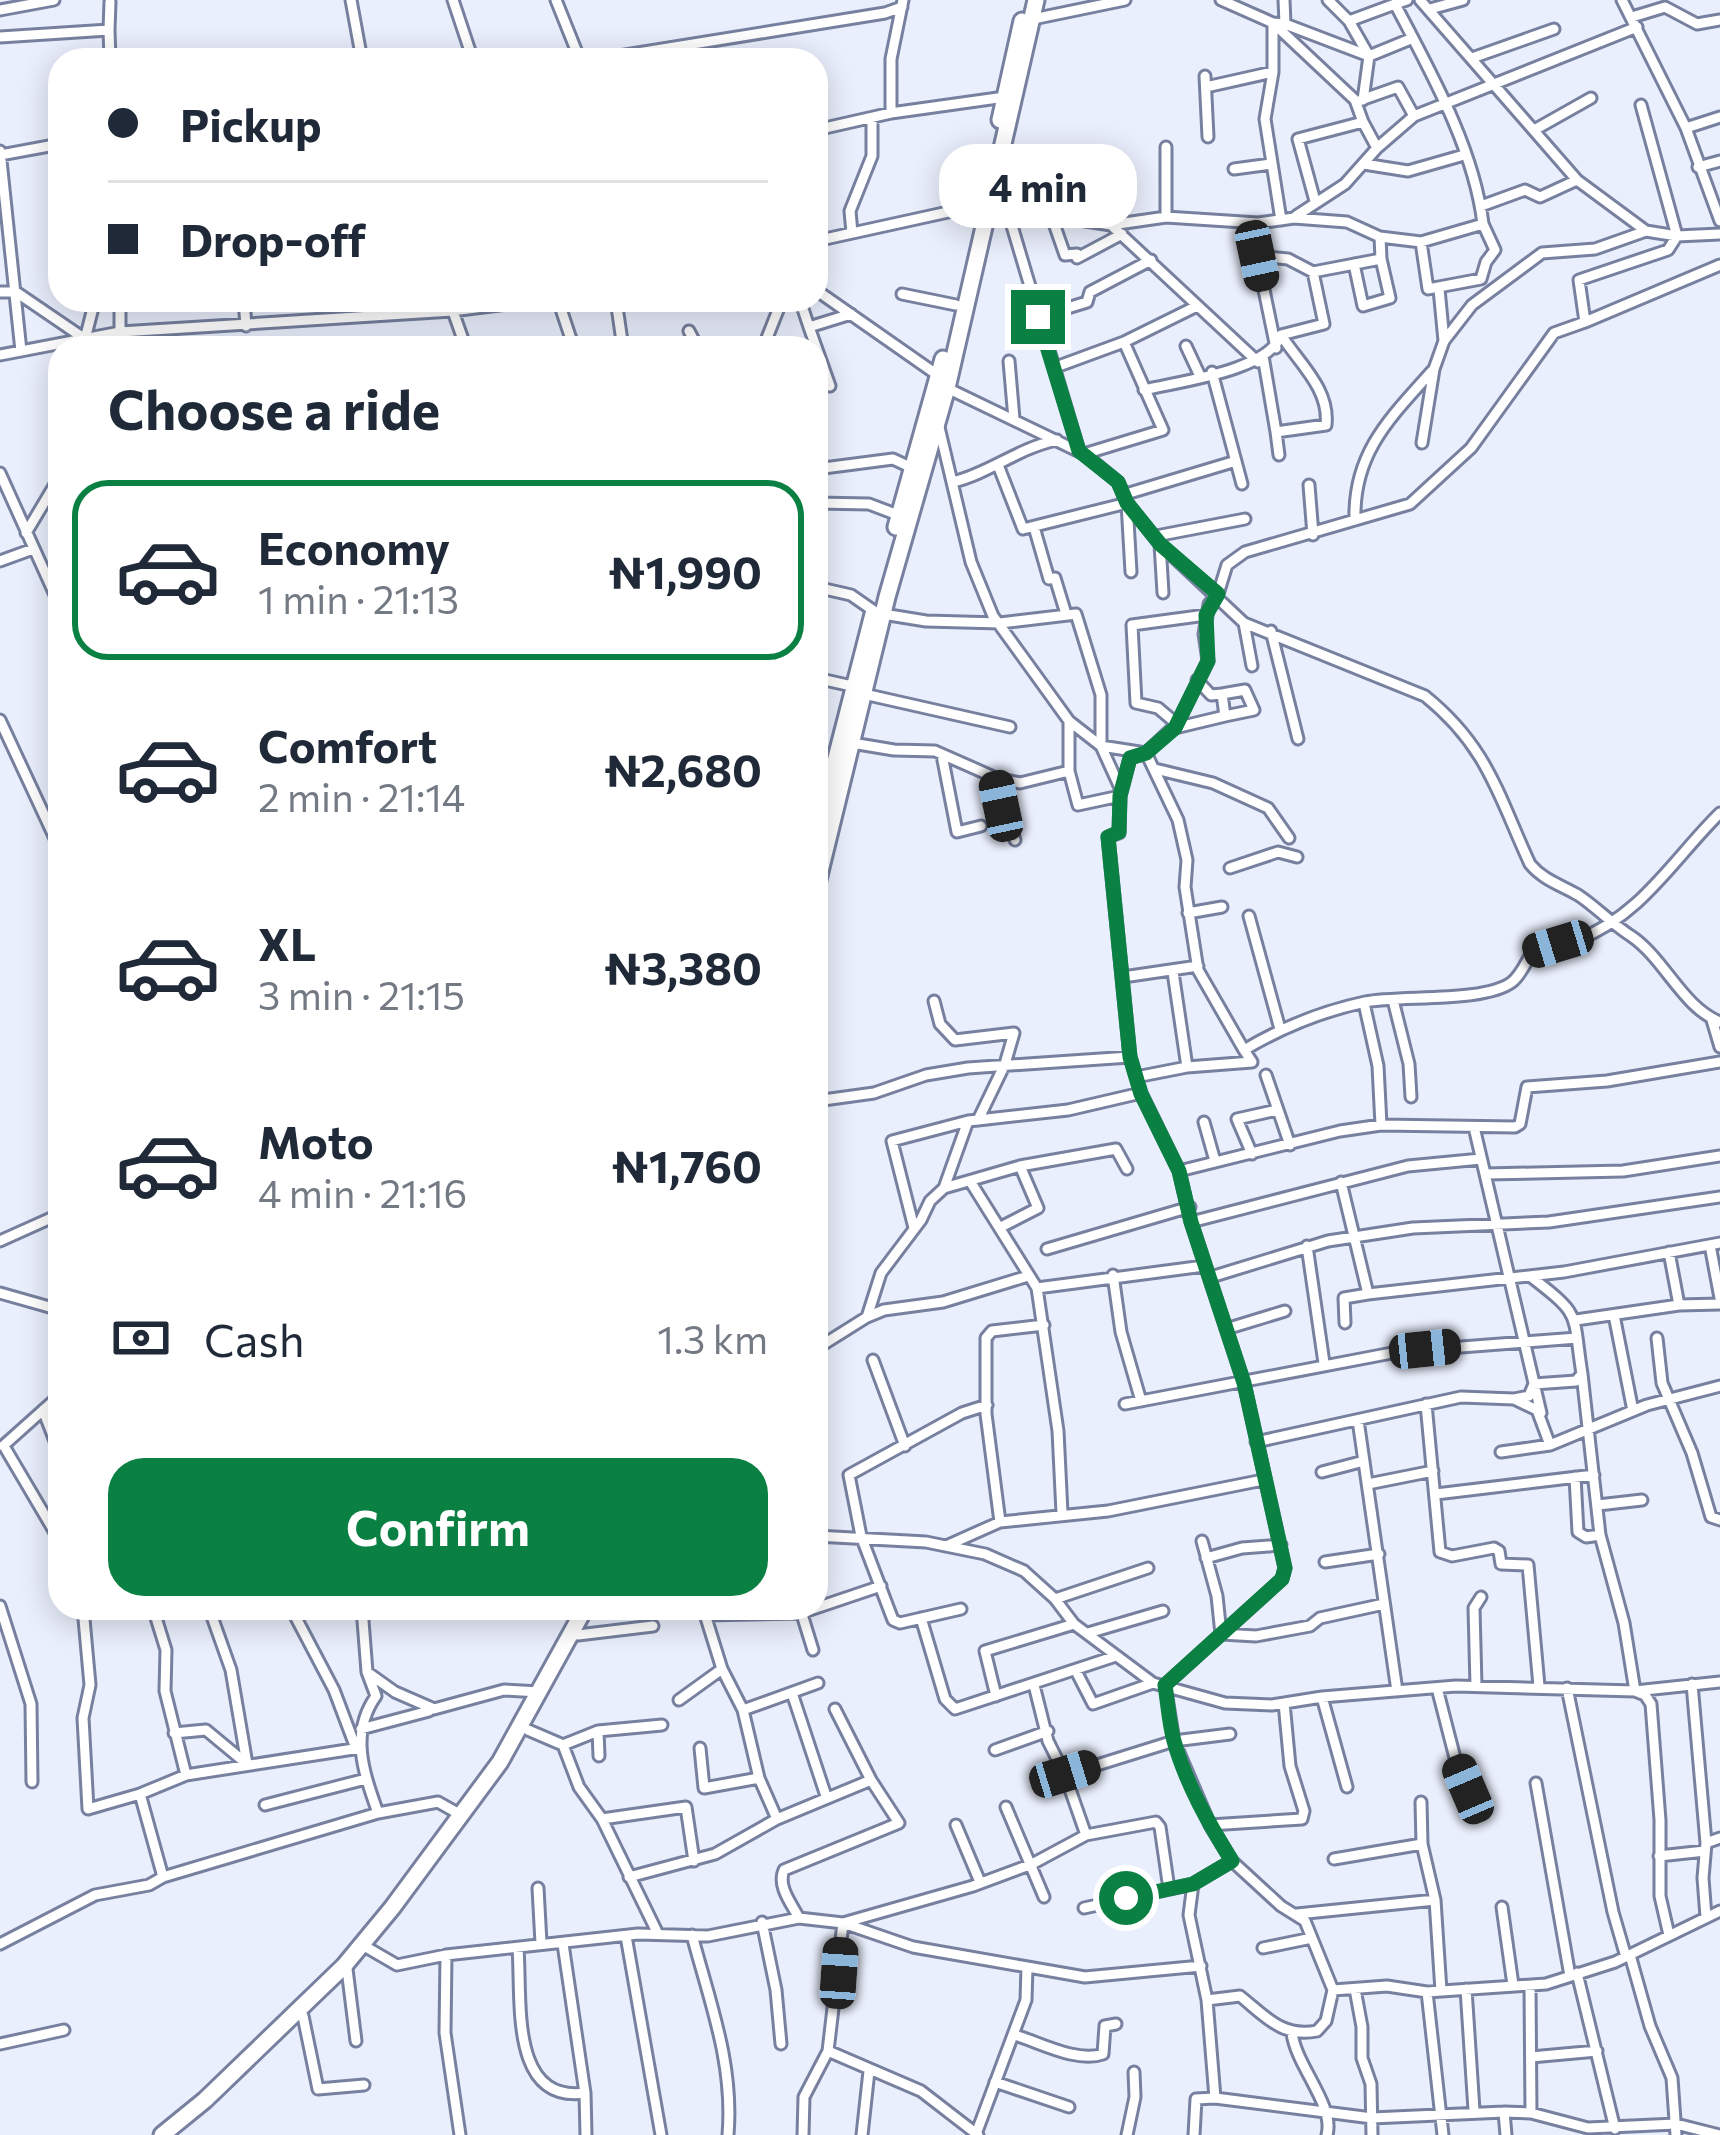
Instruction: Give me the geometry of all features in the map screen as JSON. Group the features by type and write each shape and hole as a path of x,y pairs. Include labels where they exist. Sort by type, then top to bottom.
{"main road":[{"path":"879,612 910,467 943,382 1026,0"},
{"path":"828,824 879,612 938,423 956,305 1036,0"},
{"path":"828,803 853,743 858,690"},
{"path":"167,2135 344,1966 430,1861 500,1762 581,1620"},
{"path":"167,2135 215,2099 303,2016 417,1887 528,1730 584,1620"}],"street":[{"path":"0,10 54,0"},
{"path":"351,0 360,48"},
{"path":"453,0 469,48"},
{"path":"556,0 575,48"},
{"path":"1033,19 1125,0"},
{"path":"1221,0 1273,23 1359,100"},
{"path":"1284,0 1285,24"},
{"path":"1328,0 1370,56 1359,100 1363,122 1377,148"},
{"path":"1420,0 1577,180 1646,231"},
{"path":"1430,9 1463,0"},
{"path":"1622,0 1686,128 1720,221"},
{"path":"1294,218 1345,184 1414,116 1676,0"},
{"path":"110,48 113,1"},
{"path":"1348,21 1401,2 1443,102 1495,250 1481,279 1428,289 1421,242"},
{"path":"891,112 891,59 903,3"},
{"path":"668,48 885,13 903,3"},
{"path":"1665,7 1697,24 1720,20"},
{"path":"1273,23 1370,56 1413,38"},
{"path":"1273,23 1273,72 1265,119 1281,220"},
{"path":"1472,58 1554,29"},
{"path":"0,37 109,30"},
{"path":"1208,136 1205,82 1273,72"},
{"path":"1359,100 1398,87 1414,116"},
{"path":"828,128 891,112 1005,97"},
{"path":"1536,129 1591,98"},
{"path":"1585,322 1579,280 1668,250 1677,236 1641,105"},
{"path":"1686,128 1720,117"},
{"path":"851,233 850,212 872,156 872,119"},
{"path":"1315,201 1298,139 1363,122"},
{"path":"27,353 0,153 48,146"},
{"path":"1166,146 1166,217"},
{"path":"1364,164 1408,171 1463,155"},
{"path":"1698,167 1720,161"},
{"path":"1234,169 1271,164"},
{"path":"1481,206 1526,190 1540,197 1577,180"},
{"path":"828,238 984,206 1111,225 1166,217 1347,222 1380,237 1421,242 1484,224"},
{"path":"1007,209 1082,452"},
{"path":"1051,215 1065,255 1077,254 1077,258 1122,235"},
{"path":"1258,223 1257,256 1276,348"},
{"path":"1111,225 1260,359 1279,454"},
{"path":"1422,443 1434,368 1444,341 1472,304 1542,253 1594,248 1646,231 1677,236 1720,234"},
{"path":"1354,264 1363,306 1390,298 1380,237"},
{"path":"1257,256 1288,259 1313,272 1381,259"},
{"path":"1038,317 1087,302 1090,292 1151,260"},
{"path":"1076,1671 1093,1704 1159,1684 1282,1579 1285,1568 1244,1383 1204,1265 1179,1171 1141,1094 1130,1057 1108,837 1119,832 1120,793 1130,758 1146,753 1176,726 1208,661 1206,615 1227,565 1245,552 1410,504 1471,448 1554,333 1720,265"},
{"path":"1281,334 1324,324 1313,272"},
{"path":"1439,289 1444,341"},
{"path":"0,292 16,292 81,336"},
{"path":"902,294 956,305"},
{"path":"828,298 943,382 1082,452 1158,540 1244,623 1437,705 1483,757 1530,864 1540,876 1583,898 1610,925 1633,937 1716,1021 1720,1047"},
{"path":"1056,367 1124,342 1197,306"},
{"path":"120,312 120,332"},
{"path":"245,312 246,326"},
{"path":"100,336 389,312"},
{"path":"804,312 812,336"},
{"path":"809,327 851,314"},
{"path":"689,331 692,336"},
{"path":"1144,390 1260,359 1276,348 1281,334"},
{"path":"1276,432 1326,425 1328,410 1318,386 1281,334"},
{"path":"1082,452 1163,430 1124,342"},
{"path":"1186,346 1200,376"},
{"path":"0,355 48,348"},
{"path":"1009,361 1014,419"},
{"path":"1355,520 1354,489 1371,443 1434,368"},
{"path":"1212,372 1242,484"},
{"path":"938,423 971,562 993,616 1069,721 1101,746 1146,753"},
{"path":"952,482 982,475 1032,445 1057,440"},
{"path":"828,468 893,459 910,467"},
{"path":"998,465 1023,530 1236,461"},
{"path":"0,472 48,581"},
{"path":"1309,485 1312,535"},
{"path":"26,533 48,496"},
{"path":"1126,498 1131,572"},
{"path":"828,503 869,504 898,515"},
{"path":"1158,540 1245,519"},
{"path":"1034,527 1049,579 1055,578 1066,614"},
{"path":"1158,540 1163,593"},
{"path":"0,561 33,549"},
{"path":"828,590 851,595 879,612 926,621 1000,622 1076,614 1101,695 1101,746 1120,793"},
{"path":"1176,726 1157,708 1136,703 1132,625 1206,615"},
{"path":"1244,623 1252,666"},
{"path":"1270,631 1298,739"},
{"path":"1176,726 1254,710 1245,690 1211,695 1197,680"},
{"path":"828,681 1010,727"},
{"path":"1222,694 1225,716"},
{"path":"0,720 48,823"},
{"path":"1069,721 1069,771 1078,805 1120,793"},
{"path":"853,743 935,751 996,778 1020,783 1069,771"},
{"path":"1136,1077 1252,1062 1198,966 1178,820 1146,753"},
{"path":"942,755 957,832 981,826"},
{"path":"1155,769 1213,783 1268,808 1289,838"},
{"path":"996,778 1015,840"},
{"path":"1244,1050 1280,1029 1364,1003 1502,988 1519,977 1533,951 1576,941 1610,925 1680,860 1720,813"},
{"path":"1230,868 1278,852 1297,857"},
{"path":"1188,913 1222,907"},
{"path":"1249,916 1280,1029"},
{"path":"1123,977 1198,966"},
{"path":"1173,972 1187,1067"},
{"path":"1393,1000 1409,1064 1411,1097"},
{"path":"867,1317 880,1273 944,1188 1005,1064 1014,1033 955,1040 940,1024 934,1001"},
{"path":"1364,1003 1378,1066 1381,1125"},
{"path":"828,1099 874,1093 926,1075 1005,1064 1130,1057"},
{"path":"1179,1171 1340,1130 1381,1125 1518,1126 1527,1087 1607,1081 1720,1061"},
{"path":"1266,1076 1290,1145"},
{"path":"914,1228 892,1141 973,1121 1068,1110 1141,1094"},
{"path":"1252,1154 1237,1119 1277,1110"},
{"path":"1204,1122 1215,1161"},
{"path":"1474,1126 1541,1417"},
{"path":"944,1188 1021,1166 1116,1149 1127,1169"},
{"path":"1486,1174 1623,1171 1720,1156"},
{"path":"1191,1222 1408,1166 1481,1159"},
{"path":"1001,1226 1038,1208 1021,1166"},
{"path":"970,1181 1037,1288 1058,1431 1062,1514"},
{"path":"1341,1182 1368,1294"},
{"path":"1211,1277 1307,1246 1355,1237 1426,1226 1550,1222 1720,1197"},
{"path":"1047,1249 1190,1207"},
{"path":"0,1241 48,1219"},
{"path":"1346,1323 1344,1298 1530,1276 1715,1244 1720,1301 1576,1320"},
{"path":"1307,1246 1324,1363"},
{"path":"1669,1252 1679,1305"},
{"path":"1037,1288 1204,1265"},
{"path":"1113,1275 1121,1332 1141,1401"},
{"path":"828,1341 884,1310 943,1302 1028,1276"},
{"path":"1530,1276 1564,1301 1576,1320 1600,1534 1624,1623 1635,1691"},
{"path":"0,1293 48,1307"},
{"path":"1226,1328 1285,1311"},
{"path":"1614,1315 1633,1411"},
{"path":"1000,1522 987,1405 988,1333 1044,1325"},
{"path":"1125,1404 1397,1352 1576,1338"},
{"path":"1657,1338 1662,1383 1711,1517 1720,1520"},
{"path":"873,1360 905,1446"},
{"path":"1534,1384 1576,1381 1582,1374"},
{"path":"1256,1442 1461,1397 1514,1399 1528,1396 1534,1384"},
{"path":"1501,1453 1550,1445 1633,1411 1720,1386"},
{"path":"1514,1399 1538,1410 1550,1445"},
{"path":"1426,1404 1440,1552 1444,1556 1494,1549 1499,1551 1501,1564 1528,1565 1539,1686"},
{"path":"961,1609 896,1623 861,1536 848,1475 962,1413 987,1405"},
{"path":"48,1406 2,1448 48,1522"},
{"path":"43,1410 48,1423"},
{"path":"1358,1420 1397,1691"},
{"path":"1322,1472 1364,1461"},
{"path":"1368,1484 1433,1471"},
{"path":"1436,1494 1594,1475"},
{"path":"1575,1477 1578,1532 1586,1537 1600,1534"},
{"path":"946,1546 1000,1522 1108,1510 1263,1480"},
{"path":"1598,1505 1642,1500"},
{"path":"828,1536 861,1536 986,1554 1024,1570 1074,1624 1113,1657 1159,1684 1226,1703 1284,1703 1476,1686 1635,1691 1720,1682"},
{"path":"1202,1541 1217,1595 1221,1634"},
{"path":"1206,1558 1242,1548 1281,1545"},
{"path":"1325,1562 1379,1554"},
{"path":"1055,1599 1148,1568"},
{"path":"828,1603 881,1586"},
{"path":"1476,1686 1474,1608 1481,1597"},
{"path":"1221,1634 1256,1636 1310,1627 1320,1618 1384,1604"},
{"path":"0,1606 31,1704 32,1782"},
{"path":"1088,1634 1163,1612"},
{"path":"921,1618 950,1706 955,1709 1113,1657"},
{"path":"84,1620 90,1685 83,1718 88,1808 186,1775 360,1748"},
{"path":"156,1620 166,1650 165,1690 186,1775"},
{"path":"213,1620 231,1670 247,1764"},
{"path":"294,1620 360,1748"},
{"path":"363,1620 368,1672 376,1696 361,1729 360,1748 378,1814"},
{"path":"707,1620 722,1669 743,1710 759,1778 777,1819"},
{"path":"804,1620 813,1650"},
{"path":"996,1696 985,1652 1074,1624"},
{"path":"578,1636 653,1626"},
{"path":"679,1700 722,1669"},
{"path":"368,1672 395,1692 434,1709"},
{"path":"743,1710 818,1683"},
{"path":"1034,1684 1048,1741 1087,1835"},
{"path":"1159,1684 1174,1741 1210,1825 1232,1861 1305,1921 1333,1990 1322,2026 1311,2032 1292,2033 1262,2018 1240,1996 1208,2000"},
{"path":"1692,1684 1706,1847 1706,1917"},
{"path":"1437,1688 1474,1811"},
{"path":"1567,1688 1613,1912 1672,2078 1676,2130"},
{"path":"361,1729 504,1690 540,1692"},
{"path":"1635,1691 1651,1705 1660,1896 1669,1935"},
{"path":"792,1693 826,1796"},
{"path":"1322,1697 1347,1787"},
{"path":"1210,1825 1302,1820 1284,1703"},
{"path":"799,1918 784,1889 784,1870 899,1823 835,1708"},
{"path":"562,1745 598,1731 662,1725"},
{"path":"174,1733 206,1730 247,1764"},
{"path":"528,1730 562,1745 579,1787 602,1819 657,1932"},
{"path":"598,1731 598,1756"},
{"path":"995,1750 1048,1731"},
{"path":"1065,1774 1174,1741 1230,1734"},
{"path":"700,1748 704,1788 759,1778"},
{"path":"266,1804 366,1779"},
{"path":"629,1877 715,1854 777,1819 871,1780"},
{"path":"1536,1783 1573,1975 1624,2131"},
{"path":"140,1794 164,1877"},
{"path":"0,1944 95,1895 149,1885 378,1814 438,1802 461,1815"},
{"path":"1420,1802 1422,1844 1435,1900 1441,1991"},
{"path":"602,1819 686,1807 694,1861"},
{"path":"1006,1807 1044,1897"},
{"path":"843,1923 1032,1864 1087,1835 1156,1822 1169,1888"},
{"path":"956,1825 980,1882"},
{"path":"1659,1856 1706,1847 1720,1838"},
{"path":"1334,1858 1422,1844"},
{"path":"1084,1908 1193,1884 1232,1861"},
{"path":"1193,1884 1189,1915 1208,2000 1215,2098"},
{"path":"538,1888 541,1943"},
{"path":"1295,1915 1435,1900"},
{"path":"1502,1907 1513,1985"},
{"path":"1333,1990 1387,1986 1427,1992 1529,1986 1628,1956 1720,1910"},
{"path":"366,1947 397,1965 446,1955 657,1932 708,1936 799,1918 843,1923 913,1947 1085,1977 1201,1966"},
{"path":"763,1922 781,2044"},
{"path":"803,2135 804,2097 828,2051 843,1923"},
{"path":"692,1935 724,2042 728,2135"},
{"path":"626,1936 662,2135"},
{"path":"1263,1948 1312,1938"},
{"path":"563,1944 585,2093 586,2135"},
{"path":"518,1948 527,2059 541,2084 561,2096 585,2093"},
{"path":"446,1955 445,2033 460,2135"},
{"path":"974,2132 1015,2035 1026,2000 1028,1967"},
{"path":"347,1969 356,2042"},
{"path":"1529,1986 1531,2113"},
{"path":"1355,1989 1362,2058 1371,2084 1372,2135"},
{"path":"1466,1989 1474,2110"},
{"path":"1427,1992 1443,2135"},
{"path":"303,2016 318,2089 364,2085"},
{"path":"1015,2035 1082,2057 1098,2057 1103,2054 1106,2026 1116,2024"},
{"path":"0,2044 64,2030"},
{"path":"1292,2033 1297,2060 1330,2126 1327,2135"},
{"path":"1531,2056 1597,2050"},
{"path":"828,2051 921,2091 974,2132"},
{"path":"862,2135 869,2071"},
{"path":"1127,2135 1135,2098 1134,2072"},
{"path":"994,2082 1069,2107"},
{"path":"1194,2135 1196,2099 1215,2098 1372,2118 1474,2110 1531,2113 1581,2131 1676,2130 1719,2135"},
{"path":"1504,2112 1505,2135"},
{"path":"953,2135 974,2132"}],"route":[{"path":"1038,317 1079,451 1118,482 1127,503 1160,544 1218,594 1206,615 1208,661 1175,728 1146,753 1130,758 1120,796 1119,832 1108,837 1109,879 1124,968 1130,1057 1141,1094 1179,1171 1204,1265 1244,1383 1285,1568 1282,1579 1165,1685 1174,1741 1192,1790 1232,1861 1193,1884 1126,1898"}]}
